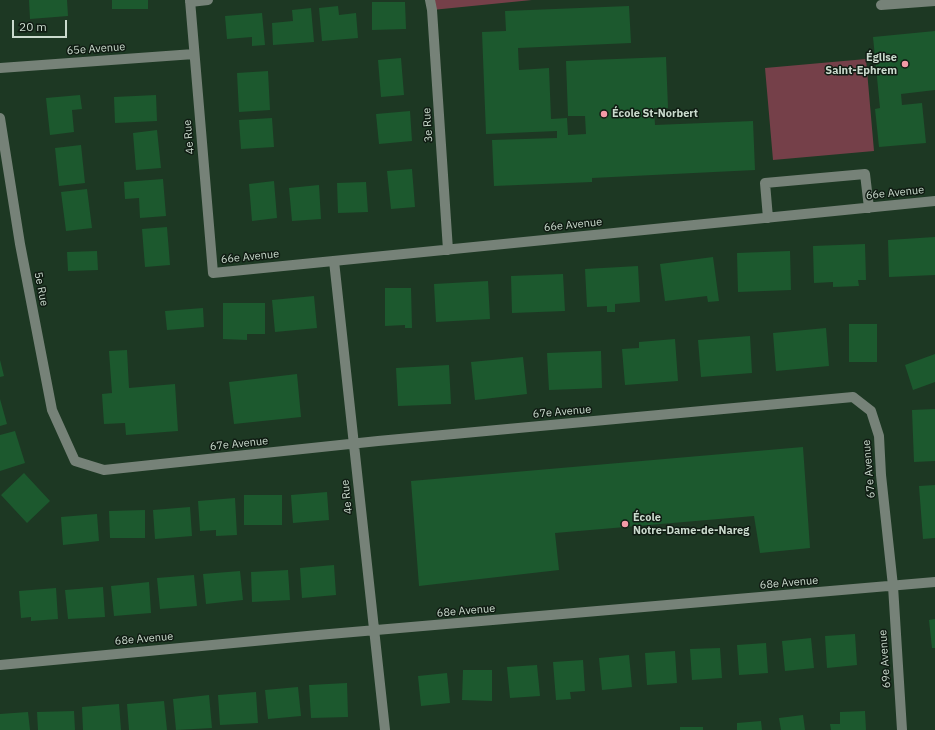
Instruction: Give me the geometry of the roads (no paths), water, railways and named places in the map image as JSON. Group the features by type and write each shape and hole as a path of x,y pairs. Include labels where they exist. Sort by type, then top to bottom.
{"street":[{"path":"190,1 208,0"},
{"name":"3e Rue","path":"430,0 433,18 448,250"},
{"name":"4e Rue","path":"190,1 213,273"},
{"path":"880,5 935,1"},
{"name":"65e Avenue","path":"0,68 194,54"},
{"name":"5e Rue","path":"0,118 20,244 52,410 75,461"},
{"path":"768,218 765,183 865,174 869,208"},
{"name":"66e Avenue","path":"213,273 935,201"},
{"name":"4e Rue","path":"334,261 385,730"},
{"name":"67e Avenue","path":"75,461 104,470 354,444 853,397 871,411 879,436 881,475 893,586"},
{"name":"68e Avenue","path":"0,665 935,582"},
{"name":"69e Avenue","path":"893,586 902,730"}],"place":[{"name":"Église Saint-Ephrem","path":"905,64"},
{"name":"École St-Norbert","path":"604,114"},
{"name":"École Notre-Dame-de-Nareg","path":"625,524"}]}
